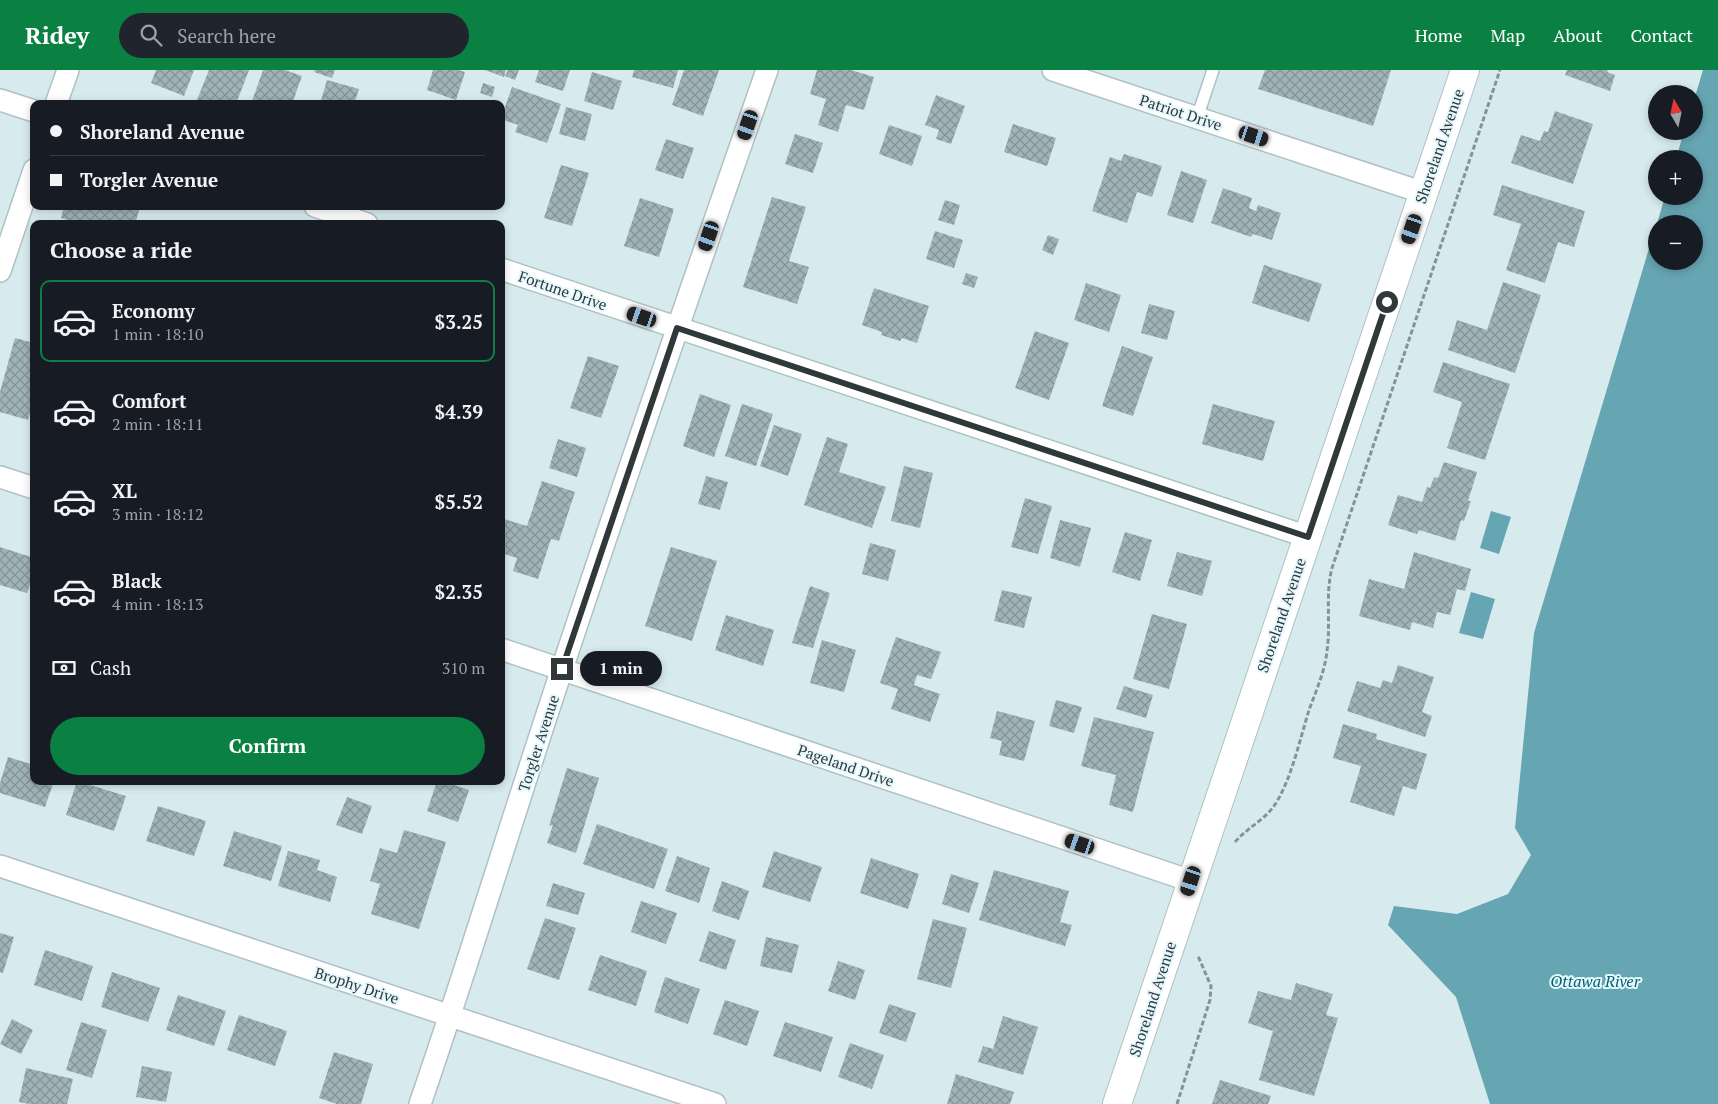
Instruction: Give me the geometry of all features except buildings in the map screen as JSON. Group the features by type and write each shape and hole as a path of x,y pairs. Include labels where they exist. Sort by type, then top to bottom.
{"street":[{"path":"57,100 68,70"},
{"name":"Torgler Avenue","path":"420,1104 562,669 677,328 767,70"},
{"name":"Patriot Drive","path":"1053,70 1424,193"},
{"name":"Shoreland Avenue","path":"1117,1104 1465,70"},
{"path":"0,100 30,110"},
{"path":"0,271 30,182"},
{"path":"327,210 356,220"},
{"name":"Fortune Drive","path":"505,270 1308,537"},
{"path":"0,477 30,487"},
{"name":"Pageland Drive","path":"505,649 1191,881"},
{"name":"Brophy Drive","path":"0,866 715,1104"}],"lane":[{"path":"1197,118 1213,70"}],"path":[{"path":"1230,848 1246,831 1266,816 1282,793 1326,659 1329,636 1329,585 1332,568 1500,70"},
{"path":"1177,1104 1208,1009 1211,992 1211,986 1200,964 1196,950"}],"water":[{"name":"Ottawa River","path":"1703,70 1718,70 1718,1104 1490,1104 1456,997 1388,925 1394,906 1457,914 1508,894 1531,855 1515,828 1534,633 1648,252 1648,270 1703,270 1703,215 1660,215 1662,205 1703,205 1703,150 1679,150 1681,140 1703,140 1703,85 1698,85"},
{"path":"1491,511 1511,517 1499,554 1480,548"},
{"path":"1471,592 1495,599 1483,639 1459,633"}],"route":[{"path":"562,669 677,328 1308,537 1387,302"}]}
